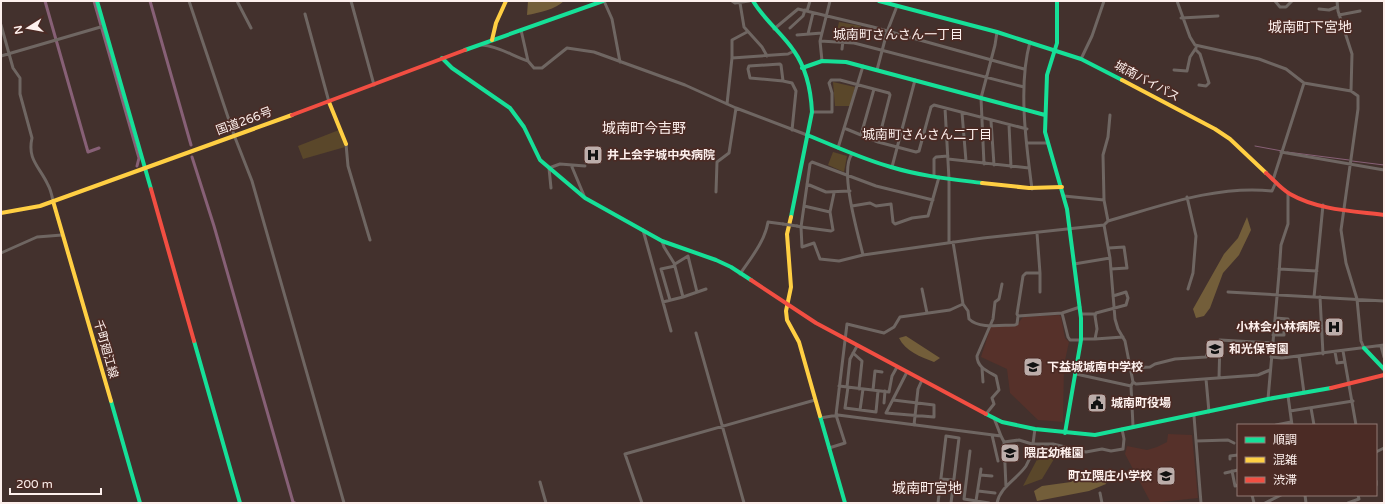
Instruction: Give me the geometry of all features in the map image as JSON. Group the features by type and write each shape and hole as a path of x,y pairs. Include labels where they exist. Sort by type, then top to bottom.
{"main road":[{"path":"97,1 240,503"},
{"path":"492,40 496,23 506,1"},
{"path":"492,40 604,1"},
{"path":"753,1 762,16 794,51 810,90 812,112 788,224 787,244 791,287 787,306 787,320 798,342 845,503"},
{"name":"城南バイパス","path":"879,1 997,32 1081,58 1215,129 1230,140 1288,193 1302,200 1323,205 1384,215"},
{"path":"1057,1 1057,30 1055,49 1047,75 1045,114 1047,143 1064,196 1081,314 1081,340 1065,433"},
{"name":"国道266号","path":"1,213 40,206 53,200 146,169 492,40"},
{"path":"442,58 452,68 510,108 524,127 540,160 585,198 642,229 662,242 716,260 740,274 787,306 844,339 986,414 1012,425 1065,433 1095,435 1133,426 1194,416 1304,394 1384,375"},
{"path":"802,68 822,61 841,61 1045,114"},
{"path":"329,102 346,144"},
{"path":"807,135 852,154 892,167 936,177 1032,188 1062,187"},
{"name":"千町廻江線","path":"53,200 140,503"},
{"path":"1364,348 1384,367"}],"street":[{"path":"189,1 234,135 252,181 344,503"},
{"path":"237,1 251,28"},
{"path":"351,1 374,85"},
{"path":"604,1 612,19 620,62"},
{"path":"732,1 735,3 750,1"},
{"path":"790,28 803,16 810,1"},
{"path":"822,61 820,41 830,1"},
{"path":"1081,58 1092,36 1104,1"},
{"path":"1176,1 1181,18 1190,38 1195,45 1196,50 1200,54 1209,83 1206,86 1199,85"},
{"path":"1275,1 1280,7 1286,7 1292,1"},
{"path":"1337,1 1337,7 1352,54 1351,91"},
{"path":"740,3 744,27 768,56"},
{"path":"877,70 887,32 897,6"},
{"path":"1319,9 1329,10 1337,7"},
{"path":"774,28 796,9 1024,69"},
{"path":"1340,15 1360,11"},
{"path":"808,34 813,13"},
{"path":"305,14 329,102"},
{"path":"1181,18 1218,16"},
{"path":"1,25 14,72 20,81 20,94 32,138 31,144 33,162 48,185 53,200"},
{"path":"1,56 104,26"},
{"path":"521,30 528,61"},
{"path":"727,104 732,58 732,40 747,32"},
{"path":"984,164 981,98 997,32"},
{"path":"797,35 822,33"},
{"path":"820,41 843,41 1024,87"},
{"path":"842,49 843,41"},
{"path":"1030,42 1024,69 1024,87 1029,168 1032,188"},
{"path":"479,45 489,46 515,54 528,61 534,68 542,68 570,47 594,52 685,85 736,108 807,135"},
{"path":"1195,45 1259,59 1286,69 1304,83 1351,91 1358,96 1343,209 1342,236 1346,263 1357,300 1361,341 1364,348"},
{"path":"1174,70 1187,71 1190,56 1196,50"},
{"path":"732,58 788,54 794,51"},
{"path":"783,81 780,64 749,66 748,69 750,78 792,83 796,91 792,130"},
{"path":"838,148 863,66"},
{"path":"812,112 832,112 832,93 829,83 831,80 840,80 889,93 890,96 878,142"},
{"path":"892,167 915,80"},
{"path":"933,200 883,188 812,162 810,164 804,206 799,227 802,247 814,243 820,259 839,261 863,255 951,242 1104,225 1108,221 1187,197 1218,193 1272,191 1281,151 1304,83"},
{"path":"861,135 874,89"},
{"path":"844,128 878,142 919,151 931,107 934,105 991,121 1027,129"},
{"path":"716,192 717,162 729,153 736,108"},
{"path":"945,108 951,242 963,304 971,321 984,325 1017,324 1018,299 1023,276 1026,274 1040,273"},
{"path":"962,113 966,162"},
{"path":"1108,221 1104,200 1103,156 1108,137 1110,115"},
{"path":"991,121 994,165"},
{"path":"1009,125 1011,167"},
{"path":"1028,143 1047,143"},
{"path":"346,144 348,166 370,240"},
{"path":"1281,151 1350,165 1384,170"},
{"path":"852,154 848,159 847,176 863,255"},
{"path":"852,206 870,203 876,206 891,204 892,222 895,224 912,218 928,216 933,200 936,177 934,159 936,156 948,157 966,162 1029,168"},
{"path":"552,188 548,168 560,164 572,167 585,166"},
{"path":"572,167 585,198"},
{"path":"807,184 834,193 850,191"},
{"path":"740,274 756,251 760,240 766,233 768,222 830,232 833,230 830,212 834,193"},
{"path":"1268,400 1281,246 1288,224 1288,193"},
{"path":"1064,196 1104,200"},
{"path":"1187,197 1196,236 1192,273 1188,289"},
{"path":"1314,297 1323,205"},
{"path":"804,206 830,212"},
{"path":"1104,225 1109,248 1116,324 1125,341 1130,368 1133,426"},
{"path":"642,229 671,331"},
{"path":"1037,233 1040,292"},
{"path":"1,253 37,237 62,235"},
{"path":"662,242 675,265 683,296"},
{"path":"1109,248 1124,247 1127,268 1111,269"},
{"path":"670,300 661,269 675,265 688,256 696,292"},
{"path":"1074,264 1101,261 1110,258"},
{"path":"1279,269 1317,271"},
{"path":"986,414 994,404 992,398 998,390 996,376 982,368 977,362 977,356 983,338 990,324 1002,284"},
{"path":"662,302 706,289"},
{"path":"922,289 927,313"},
{"path":"1081,314 1095,314 1126,305 1128,298 1126,292 1113,296"},
{"path":"1228,292 1384,301"},
{"path":"1320,297 1320,322 1323,354"},
{"path":"829,448 845,443 836,415 847,324 884,332 894,327 900,317 916,316 950,310 963,304"},
{"path":"1018,316 1062,313 1080,307"},
{"path":"1062,313 1070,340 1123,337"},
{"path":"1095,314 1097,329 1095,339"},
{"path":"1275,318 1288,319 1288,322 1294,322"},
{"path":"1273,335 1284,335 1284,331 1293,332 1295,331 1295,328 1305,328 1306,323 1320,322"},
{"path":"696,333 744,503"},
{"path":"1219,378 1220,340 1272,343"},
{"path":"1271,357 1323,354 1383,345 1384,357"},
{"path":"857,346 853,353 845,408 876,412 878,391"},
{"path":"1343,351 1356,424"},
{"path":"1335,352 1337,363 1345,362"},
{"path":"853,353 862,361 860,410"},
{"path":"1130,368 1150,367 1155,364 1175,359 1206,357 1207,354"},
{"path":"1299,356 1304,394"},
{"path":"839,386 889,392 891,389 892,376 897,367"},
{"path":"982,368 983,382"},
{"path":"1076,374 1136,384 1258,375 1270,370"},
{"path":"873,390 875,371 882,372"},
{"path":"893,400 934,405 934,417 886,413 907,372"},
{"path":"1206,379 1209,412"},
{"path":"914,425 918,389 922,380"},
{"path":"884,403 885,391"},
{"path":"1288,396 1291,423"},
{"path":"642,503 625,454 815,400"},
{"path":"1290,411 1353,401"},
{"path":"1311,408 1314,424"},
{"path":"820,418 836,415 1000,436"},
{"path":"1194,416 1201,503"},
{"path":"994,418 1000,436 1004,442 1006,487"},
{"path":"997,503 999,496 1006,487 1026,466 1032,451 1035,429"},
{"path":"1004,442 1019,440 1032,444 1053,444 1086,452 1102,449 1111,451 1123,449 1124,439 1122,429"},
{"path":"992,435 998,461"},
{"path":"938,503 946,436 959,438 951,503"},
{"path":"1196,441 1228,440 1234,442"},
{"path":"995,450 1004,448"},
{"path":"970,451 964,499 989,503"},
{"path":"1230,459 1230,456 1237,455"},
{"path":"976,501 981,469"},
{"path":"1225,473 1237,470"},
{"path":"1232,471 1235,486 1237,485"},
{"path":"980,476 992,476"},
{"path":"941,479 953,480"},
{"path":"540,482 546,503"},
{"path":"978,491 995,493"},
{"path":"1100,493 1102,503"},
{"path":"1265,503 1279,496"},
{"path":"1348,503 1359,499 1358,496"}],"shaded area":[{"path":"528,1 564,1 561,4 542,12 527,15"},
{"path":"839,22 861,26 857,41 835,39"},
{"path":"833,82 855,87 850,106 835,106"},
{"path":"339,130 345,147 303,159 298,146"},
{"path":"833,152 847,156 844,172 828,165"},
{"path":"1247,217 1251,230 1239,255 1223,273 1210,308 1204,316 1196,318 1193,309 1224,254 1238,238"},
{"name":"下益城城南中学校","path":"1059,315 1061,317 1065,338 1069,342 1064,365 1063,422 1038,420 1010,393 1007,369 981,357 991,326 1016,326 1023,317"},
{"path":"906,336 940,358 934,362 909,350 899,338"},
{"name":"町立隈庄小学校","path":"1168,434 1192,435 1198,498 1151,503 1125,454 1127,446 1147,450 1157,447 1167,442"},
{"path":"1041,452 1057,454 1042,479 1023,486"},
{"path":"1097,472 1109,474 1106,484 1089,491 1037,501 1034,491 1042,486 1071,482 1082,475"}],"waterway":[{"path":"45,1 88,152 99,148"},
{"path":"94,1 139,158 137,166"},
{"path":"150,1 191,145"},
{"path":"1255,146 1282,151"},
{"path":"1287,152 1349,160"},
{"path":"192,157 214,226 293,502 295,503"},
{"path":"1352,161 1384,165"}],"traffic: fast":[{"path":"97,1 151,189"},
{"path":"465,50 603,1"},
{"path":"753,1 798,58 805,72 810,96 812,112 791,217"},
{"path":"879,1 997,32 1081,59 1122,80"},
{"path":"1057,1 1057,43 1047,75 1045,132 1067,209 1081,318 1081,340 1065,433"},
{"path":"442,58 452,68 510,108 524,127 540,160 585,198 662,241 716,260 731,267 751,280"},
{"path":"802,68 822,61 846,62 1045,115"},
{"path":"807,135 880,164 913,173 982,183"},
{"path":"194,341 240,503"},
{"path":"1364,348 1384,369"},
{"path":"986,414 1002,422 1035,429 1095,435 1268,399 1331,388"},
{"path":"111,401 140,503"},
{"path":"820,416 845,503"}],"traffic: slow":[{"path":"492,40 496,23 506,1"},
{"path":"1122,80 1215,129 1230,139 1266,173"},
{"path":"329,102 346,144"},
{"path":"1,213 40,206 292,115"},
{"path":"982,183 1029,188 1062,187"},
{"path":"53,201 111,401"},
{"path":"791,217 787,234 791,287 786,311 787,320 799,342 820,416"}],"traffic: jam":[{"path":"292,115 465,50"},
{"path":"1266,173 1287,192 1312,203 1324,207 1384,215"},
{"path":"151,189 194,341"},
{"path":"751,280 816,323 986,414"},
{"path":"1331,388 1384,375"}],"place":[{"name":"井上会宇城中央病院","path":"593,155"},
{"name":"小林会小林病院","path":"1334,327"},
{"name":"和光保育園","path":"1215,349"},
{"name":"下益城城南中学校","path":"1033,367"},
{"name":"城南町役場","path":"1097,403"},
{"name":"隈庄幼稚園","path":"1010,453"},
{"name":"町立隈庄小学校","path":"1166,476"}],"district":[{"name":"城南町下宮地","path":"1310,27"},
{"name":"城南町さんさん一丁目","path":"898,34"},
{"name":"城南町今吉野","path":"644,128"},
{"name":"城南町さんさん二丁目","path":"927,134"},
{"name":"城南町宮地","path":"927,488"}]}
